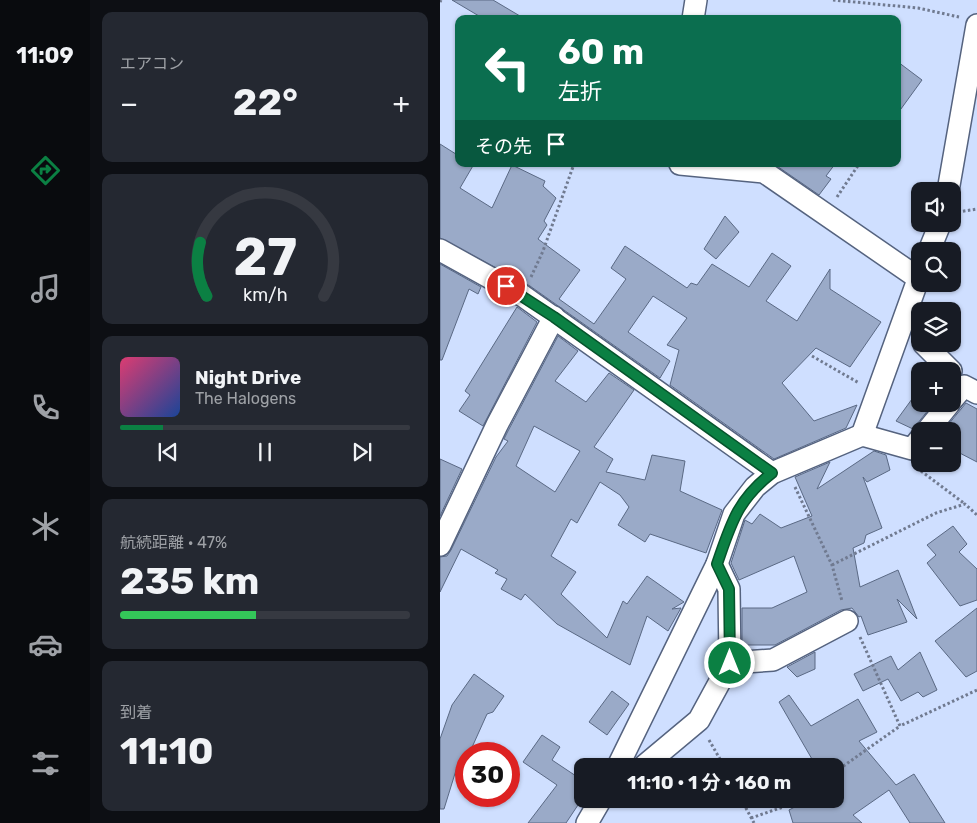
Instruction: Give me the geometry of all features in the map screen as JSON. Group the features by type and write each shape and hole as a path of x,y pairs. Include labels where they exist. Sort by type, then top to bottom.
{"street":[{"path":"694,15 696,0"},
{"path":"949,182 972,22"},
{"path":"712,167 764,172 911,271"},
{"path":"440,250 523,296 772,473"},
{"path":"862,435 913,292"},
{"path":"440,545 497,425 554,317"},
{"path":"902,324 911,332"},
{"path":"931,352 939,362"},
{"path":"935,422 943,412"},
{"path":"622,758 717,564 734,514 755,486 772,473 862,435 911,443"},
{"path":"654,758 699,720 730,663 729,589 717,564"},
{"path":"730,663 773,660 847,621"},
{"path":"587,823 596,808"}],"path":[{"path":"833,0 918,8 972,22"},
{"path":"523,296 543,251 573,167"},
{"path":"825,214 857,167"},
{"path":"961,213 977,210"},
{"path":"812,356 877,393"},
{"path":"923,472 977,515"},
{"path":"832,565 936,513 965,504"},
{"path":"844,766 900,726"},
{"path":"706,732 720,758"},
{"path":"746,808 754,823"},
{"path":"752,818 780,808"}],"building":[{"path":"452,0 493,0 518,15 477,15"},
{"path":"901,64 922,80 901,109"},
{"path":"440,144 455,153 455,167 472,167 460,188 492,208 511,167 516,167 545,181 543,186 556,198 544,221 547,225 538,239 580,270 559,299 594,324 626,279 611,268 625,246 687,288 691,283 697,285 712,264 749,287 772,253 791,266 766,301 797,321 830,269 830,289 881,322 850,367 816,348 782,383 814,421 857,405 846,428 774,459 670,385 679,350 667,345 687,318 653,296 628,332 670,361 660,378 530,286 440,238"},
{"path":"778,167 833,167 826,176 831,179 819,195"},
{"path":"725,216 739,232 716,259 704,249"},
{"path":"440,264 481,287 478,294 469,289 442,360 440,360"},
{"path":"517,307 537,322 483,426 459,411 470,395 465,391"},
{"path":"558,336 578,351 555,381 586,402 609,373 634,390 594,447 613,459 606,472 645,480 652,455 685,461 680,491 722,510 706,553 650,534 645,542 618,525 629,507 620,495 600,482 577,523 571,519 551,556 576,572 561,594 607,638 623,601 627,604 647,576 684,602 672,609 681,608 668,631 647,616 630,665 557,624 525,594 521,600 501,589 507,579 495,573 498,570 461,549 440,592 440,557 447,556 451,550 496,457 508,441 504,439","holes":["534,426 580,451 555,492 516,466"]},
{"path":"911,400 911,412 927,412 919,422 911,422 911,428 896,421"},
{"path":"966,403 977,409 977,462 961,454 961,422 950,422 959,412 961,412"},
{"path":"874,451 886,455 890,470 867,482 863,477 882,528 866,535 864,543 853,548 860,587 898,570 917,619 897,599 907,622 868,635 861,616 859,617 852,608 841,610 775,645 742,645 742,608 772,608 807,592 794,556 739,580 731,563 745,520 752,524 760,514 781,528 812,516 795,477 830,462 817,489"},
{"path":"440,459 462,469 440,516"},
{"path":"953,526 967,544 959,552 977,569 977,600 960,606 927,563 936,555 927,545"},
{"path":"977,608 977,671 966,677 935,641"},
{"path":"815,652 815,669 797,677 787,667"},
{"path":"920,652 937,690 923,697 918,692 901,701 888,679 863,691 854,674 891,656 898,670"},
{"path":"474,674 504,696 493,712 487,714 474,742 455,742 455,773 444,809 440,809 440,739 452,705"},
{"path":"612,691 629,704 607,735 589,722"},
{"path":"789,695 811,726 858,699 877,732 859,741 896,785 914,774 945,823 910,823 889,790 853,815 862,823 793,823 789,810 793,808 844,808 844,758 811,758 779,702"},
{"path":"542,735 560,747 552,760 574,775 574,808 576,808 566,823 528,823 557,785 523,762"}],"route":[{"path":"506,286 554,317 772,473 755,486 734,514 717,564 729,589 730,663"}]}
